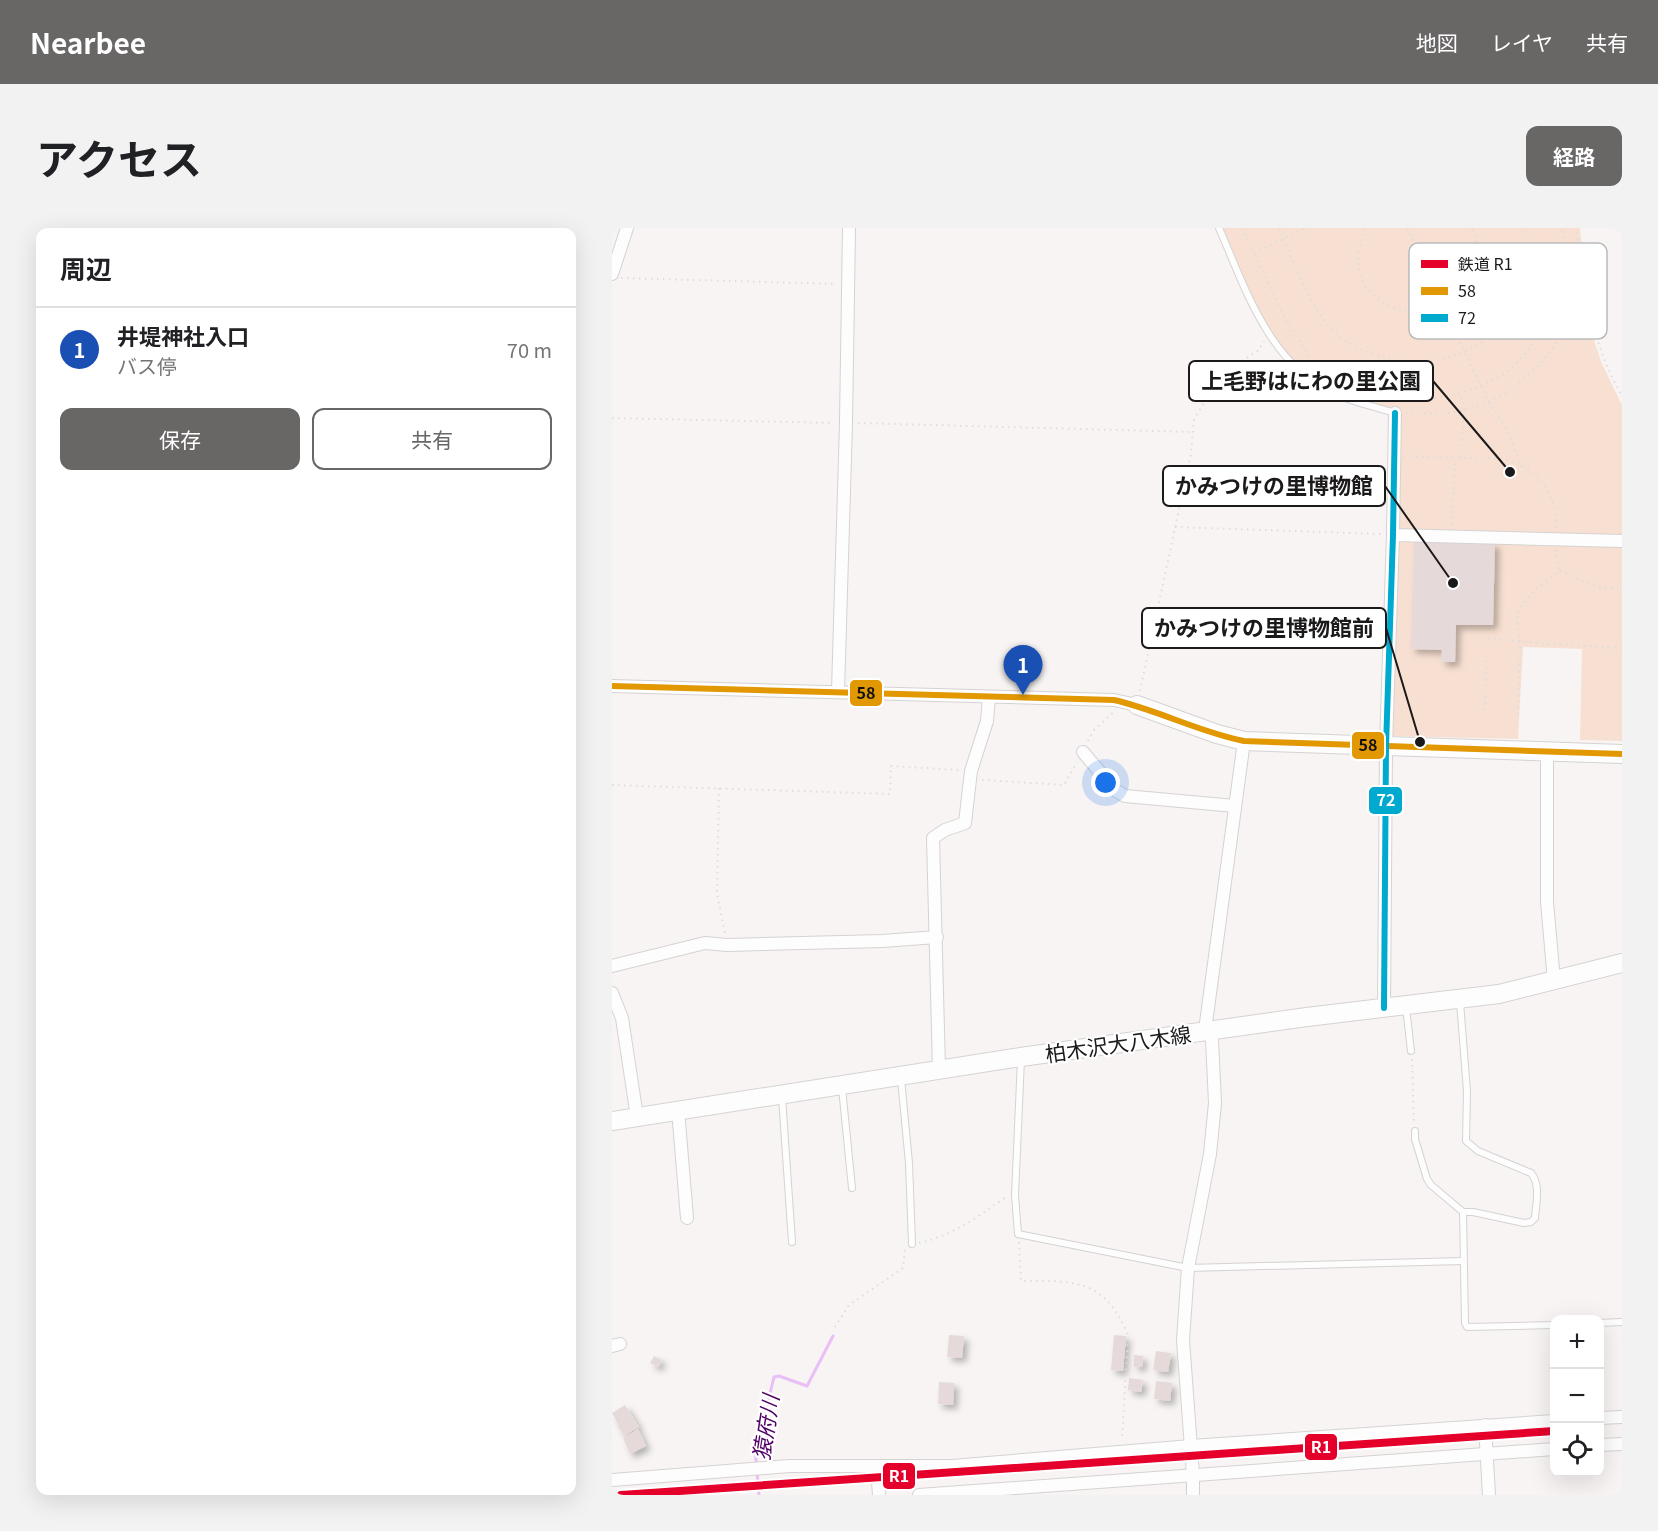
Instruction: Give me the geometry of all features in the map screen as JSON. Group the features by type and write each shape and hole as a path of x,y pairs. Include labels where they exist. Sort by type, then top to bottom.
{"main road":[{"path":"1131,704 1244,741 1622,754"},
{"name":"柏木沢大八木線","path":"612,1121 939,1069 1209,1030 1512,992 1622,963"}],"street":[{"path":"612,276 627,228"},
{"path":"838,691 849,228"},
{"path":"1384,1008 1386,746 1395,413"},
{"path":"1393,535 1622,541"},
{"path":"612,686 1114,700 1131,704"},
{"path":"939,1069 933,838 945,830 965,823 971,775 987,721 989,697"},
{"path":"1192,1495 1193,1475 1183,1340 1188,1268 1213,1133 1215,1103 1212,1040 1206,1023 1244,741"},
{"path":"1083,752 1115,790 1125,796 1235,806"},
{"path":"1547,752 1547,902 1554,981"},
{"path":"612,966 705,943 727,945 937,938"},
{"path":"612,993 622,1018 637,1116"},
{"path":"678,1110 687,1218"},
{"path":"1604,1418 1622,1417"},
{"path":"612,1480 789,1466 952,1466 1191,1446 1550,1421"},
{"path":"1485,1425 1489,1495"},
{"path":"1604,1445 1622,1444"},
{"path":"919,1495 1550,1449"},
{"path":"878,1467 879,1495"}],"lane":[{"path":"1219,228 1268,334 1291,363 1316,384 1337,395 1395,413"},
{"path":"1415,1131 1415,1139 1427,1179 1463,1212 1524,1223 1531,1222 1535,1218 1537,1185 1531,1173 1478,1151 1466,1141 1467,1091 1460,999"},
{"path":"1406,1005 1412,1051"},
{"path":"1021,1057 1015,1195 1018,1234 1188,1268 1463,1261"},
{"path":"901,1076 909,1163 912,1244"},
{"path":"842,1085 852,1188"},
{"path":"781,1094 792,1242"},
{"path":"1463,1212 1465,1323 1467,1327 1550,1325"},
{"path":"1604,1323 1622,1322"}],"path":[{"path":"1242,228 1286,318 1310,358 1337,380 1371,392 1403,396 1435,398 1461,393 1505,374 1527,352 1535,339"},
{"path":"1279,228 1316,310 1334,332 1359,349 1410,363 1436,362 1465,352 1486,339"},
{"path":"1254,253 1306,228"},
{"path":"1365,228 1358,251 1358,262 1359,273 1365,286 1388,306 1409,312"},
{"path":"1407,228 1414,243"},
{"path":"1472,228 1478,243"},
{"path":"1525,228 1527,243"},
{"path":"1562,228 1563,243"},
{"path":"1577,228 1577,243"},
{"path":"612,276 848,285"},
{"path":"612,785 890,794 891,766 1064,785 1094,730 1131,704 1175,527 1191,454 1191,432 1194,419 1224,372 1259,350 1268,334"},
{"path":"1459,339 1488,401 1506,429 1522,467"},
{"path":"1395,413 1447,413 1464,410 1488,401 1509,390 1545,358 1557,339"},
{"path":"1597,339 1622,396"},
{"path":"1461,393 1464,410 1461,458"},
{"path":"612,418 1191,432"},
{"path":"1395,456 1502,459 1537,476 1550,493 1556,517 1554,547 1560,571"},
{"path":"1453,537 1455,458"},
{"path":"1175,527 1393,535"},
{"path":"1560,571 1595,586 1622,590"},
{"path":"1518,714 1520,640 1516,623 1520,608 1536,589 1560,571"},
{"path":"1488,644 1488,638 1520,640 1546,645 1622,648"},
{"path":"1485,710 1487,656"},
{"path":"719,788 717,892 727,945"},
{"path":"1412,1051 1415,1131"},
{"path":"835,1327 849,1305 903,1268 906,1244 933,1240 966,1225 1007,1196 1015,1195"},
{"path":"1018,1234 1021,1281 1074,1283 1092,1288 1112,1305 1122,1319 1128,1335 1121,1453"}],"shaded area":[{"path":"1222,228 1580,228 1582,243 1409,243 1409,339 1593,339 1602,364 1622,405 1622,741 1580,740 1582,649 1523,647 1518,739 1391,736 1400,409 1337,392 1318,382 1300,368 1272,333 1249,291"}],"building":[{"path":"1414,541 1495,543 1493,625 1456,625 1455,662 1441,662 1442,650 1411,649"},
{"path":"949,1335 964,1336 962,1358 947,1357"},
{"path":"1114,1335 1126,1336 1123,1371 1111,1370"},
{"path":"1156,1351 1171,1353 1168,1372 1153,1370"},
{"path":"1134,1355 1143,1356 1142,1367 1134,1367"},
{"path":"654,1356 662,1360 658,1367 650,1363"},
{"path":"1129,1378 1143,1380 1141,1392 1128,1390"},
{"path":"1156,1381 1172,1383 1170,1401 1154,1399"},
{"path":"939,1382 954,1383 953,1405 938,1404"},
{"path":"625,1405 639,1427 625,1435 617,1426 619,1426 612,1413"},
{"path":"638,1429 646,1446 630,1454 623,1438"}],"waterway":[{"name":"猿府川","path":"756,1465 756,1452 774,1377 779,1376 807,1386 833,1336"},
{"name":"猿府川","path":"757,1472 759,1495"}],"rail line":[{"name":"R1","path":"621,1495 1550,1431"}],"transit line":[{"name":"72","path":"1384,1008 1386,746 1395,413"},
{"name":"58","path":"612,686 1114,700 1244,741 1622,754"}],"place":[{"name":"上毛野はにわの里公園","path":"1510,472"},
{"name":"かみつけの里博物館","path":"1453,583"},
{"name":"井堤神社入口","path":"1023,695"},
{"name":"かみつけの里博物館前","path":"1420,742"}]}
